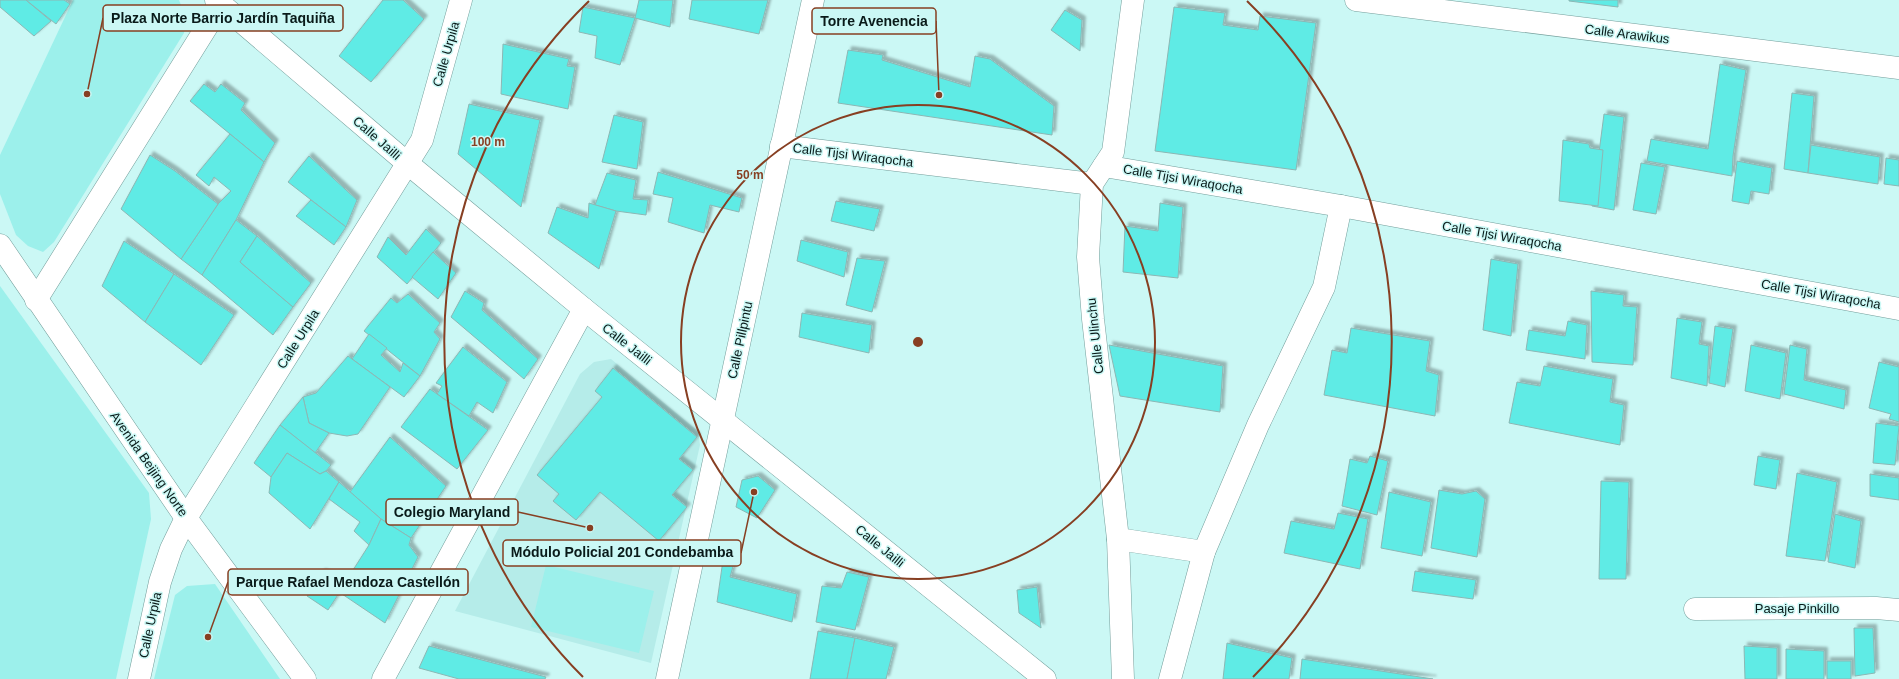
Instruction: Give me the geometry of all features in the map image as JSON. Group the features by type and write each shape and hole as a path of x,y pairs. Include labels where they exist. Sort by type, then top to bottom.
{"street":[{"name":"Calle Urpila","path":"139,679 160,582 171,549 186,518 422,140 461,0"},
{"name":"Calle Pillpintu","path":"667,679 724,420 780,146 813,0"},
{"path":"1092,184 1113,152 1133,0"},
{"name":"Calle Arawikus","path":"1356,0 1899,68"},
{"name":"Calle Jailli","path":"218,2 407,163 584,309 1045,679"},
{"path":"36,300 218,2"},
{"name":"Calle Tijsi Wiraqocha","path":"780,146 1092,184"},
{"name":"Calle Tijsi Wiraqocha","path":"1104,166 1341,206 1899,309"},
{"name":"Calle Ulinchu","path":"1092,184 1088,257 1093,319 1118,539 1123,679"},
{"path":"1170,679 1204,552 1258,425 1324,286 1341,206"},
{"name":"Avenida Beijing Norte","path":"0,245 36,300 186,518 305,679"},
{"path":"383,679 584,309"},
{"path":"1118,539 1204,552"},
{"name":"Pasaje Pinkillo","path":"1695,609 1876,608 1899,610"}],"shaded area":[{"path":"73,0 179,0 186,18 184,33 54,242 43,252 28,246 16,235 0,194 0,155"},
{"path":"0,286 149,493 151,519 116,679 0,679"},
{"path":"611,359 698,431 700,445 651,663 455,611 580,374 594,362"},
{"path":"546,565 654,591 639,653 531,627"},
{"path":"215,584 280,679 154,679 175,595 187,586"}],"building":[{"path":"0,0 26,0 51,21 34,36 0,7"},
{"path":"26,0 64,0 70,4 56,24"},
{"path":"383,0 403,0 424,19 371,82 339,56"},
{"path":"639,0 673,0 670,27 635,18"},
{"path":"692,0 768,0 759,34 689,19"},
{"path":"1618,0 1618,7 1569,1"},
{"path":"583,7 635,18 620,65 595,58 597,36 579,32"},
{"path":"1174,7 1225,13 1223,25 1258,30 1260,16 1316,23 1296,170 1155,151"},
{"path":"1065,10 1082,20 1080,51 1051,30"},
{"path":"503,44 569,59 567,66 575,67 568,109 501,94"},
{"path":"848,50 883,55 882,60 970,87 975,56 990,59 1054,106 1052,135 838,103"},
{"path":"1720,64 1746,70 1733,156 1732,176 1647,161 1651,139 1708,149"},
{"path":"204,84 215,92 221,84 245,103 241,110 275,143 264,162 190,101"},
{"path":"1792,93 1814,96 1808,173 1784,169"},
{"path":"469,104 540,120 521,207 458,154"},
{"path":"1604,114 1624,117 1614,210 1592,206"},
{"path":"614,115 643,122 637,169 602,162"},
{"path":"230,134 264,162 236,220 202,275 181,259 218,204 231,191 214,177 209,186 196,175"},
{"path":"1563,140 1589,144 1590,148 1603,150 1598,206 1559,201"},
{"path":"1811,145 1880,157 1878,184 1808,173"},
{"path":"150,155 175,171 218,204 181,259 121,209"},
{"path":"309,156 357,200 346,227 288,182"},
{"path":"1886,158 1899,160 1899,186 1884,184"},
{"path":"1737,161 1772,168 1769,194 1751,191 1749,204 1732,201"},
{"path":"1641,163 1665,167 1656,214 1633,210"},
{"path":"658,172 742,198 739,212 710,205 704,233 668,222 673,198 653,194"},
{"path":"607,173 636,180 633,199 648,200 646,215 616,211 595,205"},
{"path":"311,200 346,227 334,245 296,216"},
{"path":"836,201 880,209 874,231 831,221"},
{"path":"589,203 616,211 599,269 548,233 557,207 588,218"},
{"path":"1160,203 1183,207 1178,278 1123,272 1125,226 1158,231"},
{"path":"236,220 257,236 240,262 293,307 273,335 202,275"},
{"path":"426,229 441,243 407,284 377,257 388,237 406,255"},
{"path":"257,236 311,283 293,307 240,262"},
{"path":"801,240 848,252 844,277 797,261"},
{"path":"124,241 174,274 145,322 102,286"},
{"path":"433,252 456,273 438,299 412,277"},
{"path":"857,258 885,261 872,312 846,305"},
{"path":"1491,259 1518,264 1511,336 1483,330"},
{"path":"174,274 234,315 201,365 145,322"},
{"path":"465,291 484,303 482,310 538,359 524,379 451,317"},
{"path":"1591,291 1624,295 1623,306 1637,307 1633,365 1592,362"},
{"path":"408,294 440,323 434,332 440,339 420,376 364,331 391,298 397,303"},
{"path":"802,313 872,325 869,353 799,337"},
{"path":"1677,318 1702,322 1699,344 1709,346 1707,386 1671,378"},
{"path":"1568,321 1587,325 1585,359 1526,350 1529,330 1565,336"},
{"path":"1715,326 1733,329 1725,387 1709,383"},
{"path":"1351,328 1430,341 1426,371 1439,375 1435,416 1324,395 1332,350 1347,353"},
{"path":"369,334 387,348 381,355 400,372 403,363 420,376 404,397 352,359"},
{"path":"1109,345 1223,366 1220,412 1120,396"},
{"path":"1751,345 1786,353 1780,399 1745,391"},
{"path":"1790,345 1807,349 1804,380 1846,390 1844,409 1784,394"},
{"path":"463,347 507,382 493,413 477,402 469,416 437,394 442,386 436,383"},
{"path":"348,356 390,387 358,434 347,436 329,433 309,423 303,397 316,393"},
{"path":"1879,362 1899,367 1899,422 1889,419 1891,414 1869,408"},
{"path":"1544,366 1613,379 1610,402 1624,405 1620,445 1509,423 1517,382 1540,386"},
{"path":"613,368 697,437 679,459 693,470 672,495 687,507 659,541 600,492 576,520 553,501 559,494 537,475 602,397 595,391"},
{"path":"430,389 488,430 457,469 401,427"},
{"path":"303,397 309,423 329,433 315,453 280,425"},
{"path":"1876,423 1899,426 1895,465 1873,463"},
{"path":"280,425 331,465 326,471 320,474 287,453 271,477 254,463"},
{"path":"390,437 446,486 411,538 381,519 350,492"},
{"path":"287,453 320,474 326,471 339,482 310,529 269,493 271,477"},
{"path":"1370,456 1388,461 1377,515 1342,506 1350,459 1367,463"},
{"path":"1758,456 1780,460 1776,489 1754,485"},
{"path":"1797,473 1837,482 1825,561 1786,556"},
{"path":"1870,474 1899,478 1899,500 1870,496"},
{"path":"758,476 775,490 757,518 736,507 742,480"},
{"path":"1601,481 1629,482 1626,579 1599,579"},
{"path":"339,482 381,519 369,545 354,531 360,522 329,499"},
{"path":"1439,490 1462,494 1476,491 1485,499 1477,557 1431,548"},
{"path":"1389,492 1431,502 1422,556 1381,548"},
{"path":"1338,513 1368,519 1360,569 1284,553 1291,521 1334,529"},
{"path":"1835,514 1861,521 1855,568 1828,562"},
{"path":"381,519 411,538 409,545 418,557 385,623 339,592 369,545"},
{"path":"723,560 734,563 730,577 797,594 792,622 717,602"},
{"path":"1415,571 1476,580 1473,599 1412,591"},
{"path":"322,572 345,584 328,610 307,596"},
{"path":"847,572 869,577 855,630 816,622 822,586 841,588"},
{"path":"1037,587 1041,628 1019,613 1017,590"},
{"path":"1854,628 1873,628 1875,673 1855,676"},
{"path":"818,631 855,638 847,679 810,679"},
{"path":"855,638 894,647 886,679 847,679"},
{"path":"1227,643 1292,658 1289,679 1223,679"},
{"path":"429,646 546,677 545,679 459,679 419,668"},
{"path":"1744,646 1777,648 1777,679 1745,679"},
{"path":"1786,649 1824,651 1824,679 1786,679"},
{"path":"1302,659 1433,679 1300,679"},
{"path":"1827,661 1851,661 1851,679 1827,679"}],"place":[{"name":"Plaza Norte Barrio Jardín Taquiña","path":"87,94"},
{"name":"Torre Avenencia","path":"939,95"},
{"name":"Módulo Policial 201 Condebamba","path":"754,492"},
{"name":"Colegio Maryland","path":"590,528"},
{"name":"Parque Rafael Mendoza Castellón","path":"208,637"}]}
